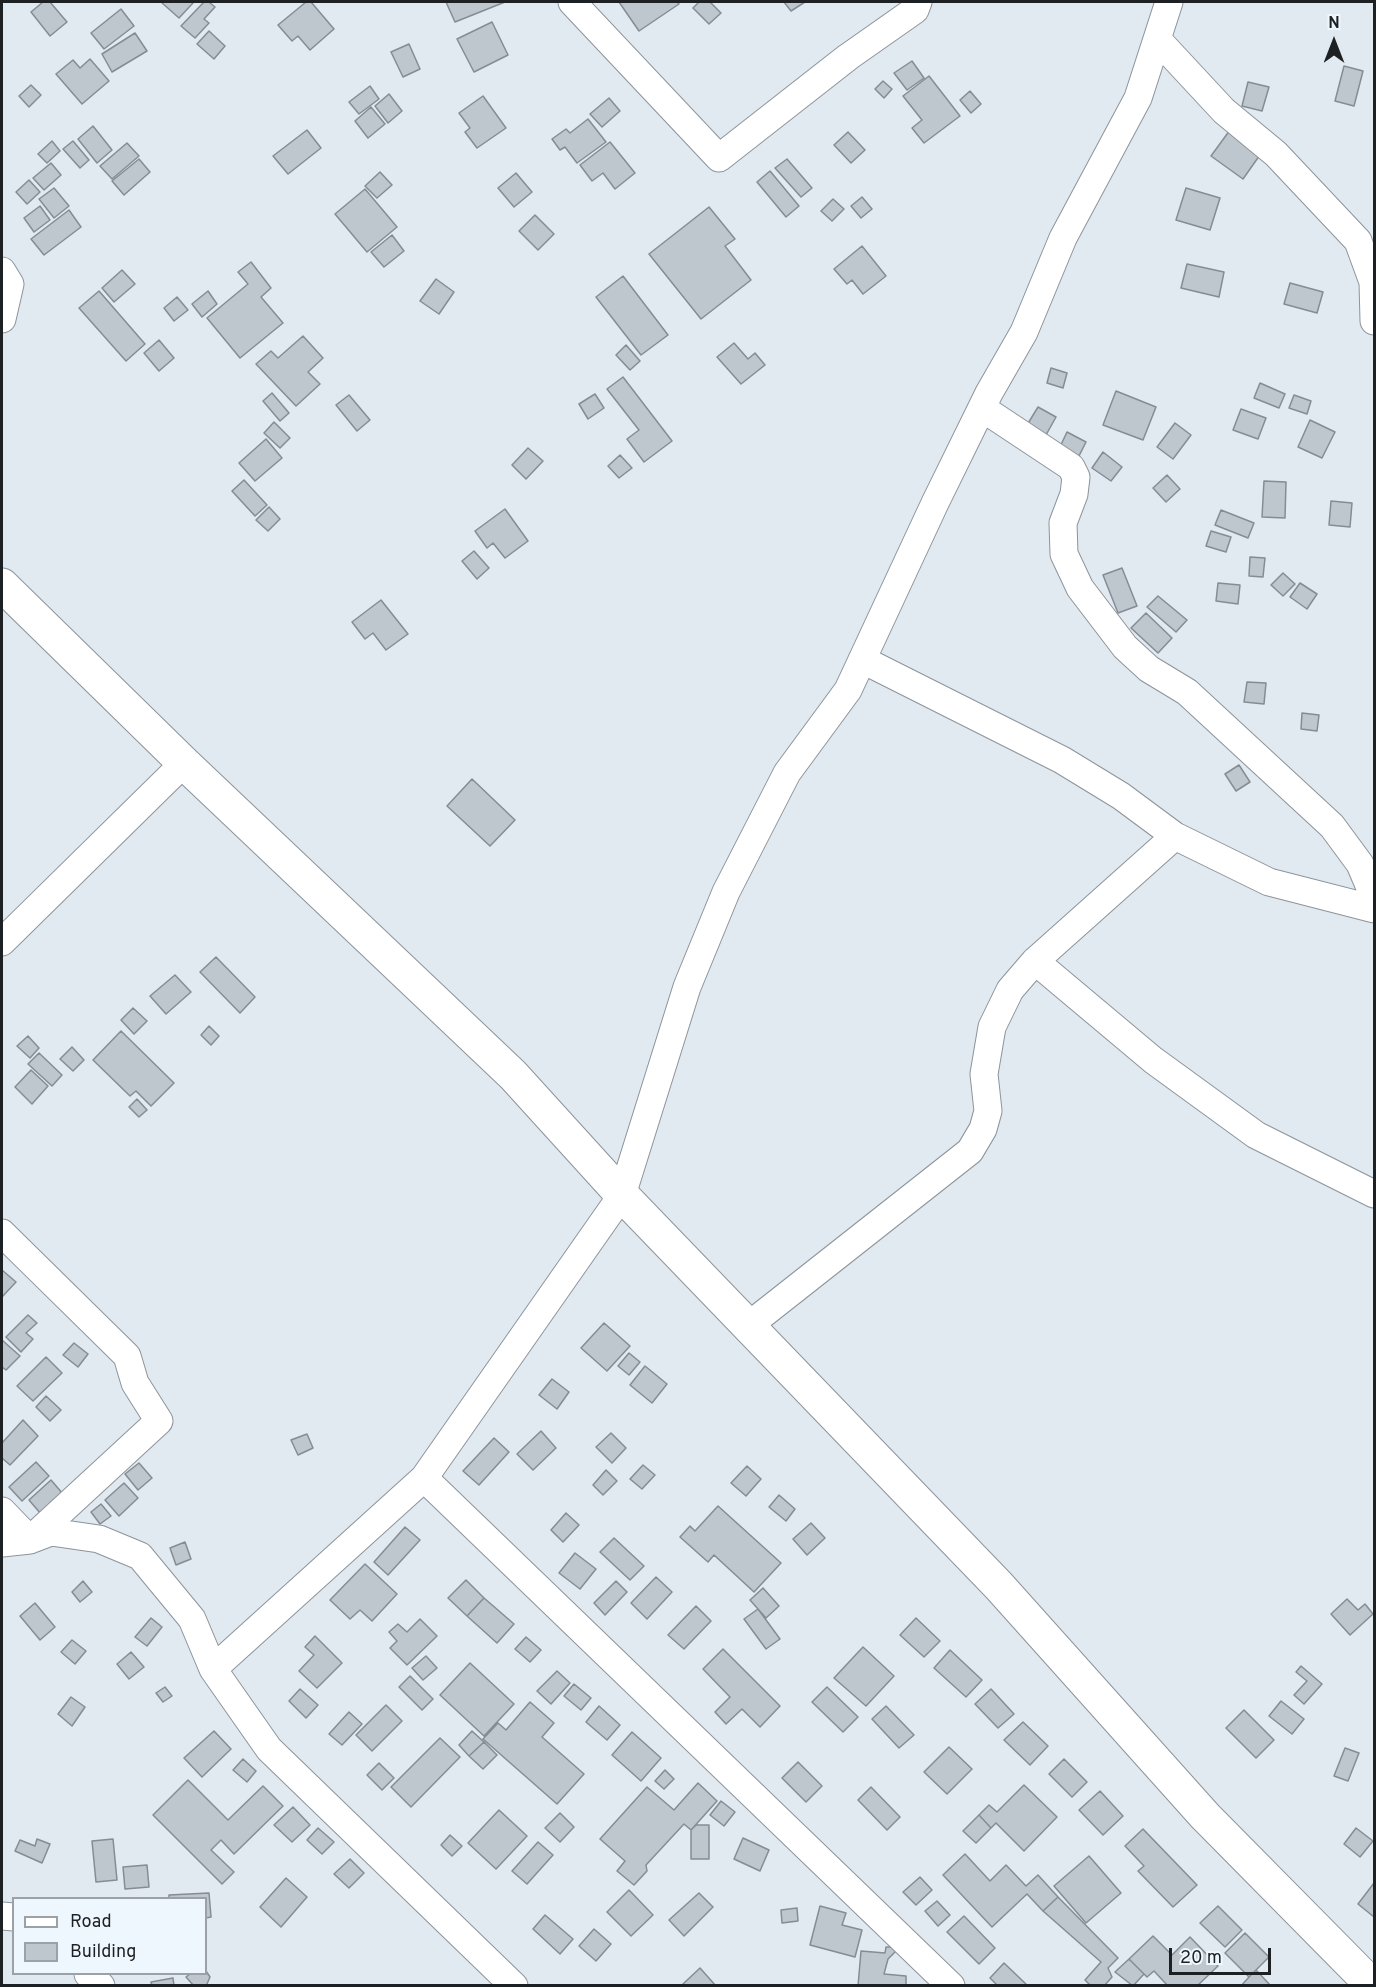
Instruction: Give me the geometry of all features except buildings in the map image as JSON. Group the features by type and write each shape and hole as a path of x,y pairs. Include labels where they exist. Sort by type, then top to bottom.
{"street":[{"path":"572,2 719,158 848,57 915,10 918,2"},
{"path":"213,1669 424,1478 622,1195 639,1132 687,987 726,892 787,773 848,690 863,660 982,408 1024,332 1063,238 1138,98 1169,2"},
{"path":"1158,40 1224,111 1276,154 1358,241 1373,282 1374,321"},
{"path":"2,271 10,284 2,319"},
{"path":"982,408 1071,467 1076,477 1074,494 1063,523 1064,554 1080,588 1125,647 1149,669 1186,692 1332,826 1360,864 1374,897"},
{"path":"2,585 184,763 513,1076 622,1195 999,1586 1205,1816 1373,1986"},
{"path":"863,660 1062,760 1121,796 1175,836 1269,882 1374,909"},
{"path":"2,942 184,763"},
{"path":"748,1326 970,1151 983,1129 988,1111 984,1074 992,1027 1010,990 1035,961 1175,836"},
{"path":"1035,961 1153,1060 1256,1136 1374,1194"},
{"path":"2,1233 127,1356 135,1383 159,1421 30,1540"},
{"path":"424,1478 951,1986"},
{"path":"2,1511 30,1540"},
{"path":"2,1543 30,1540 51,1532 99,1539 140,1556 192,1619 213,1669 269,1749 513,1986"},
{"path":"89,1975 101,1986"}]}
